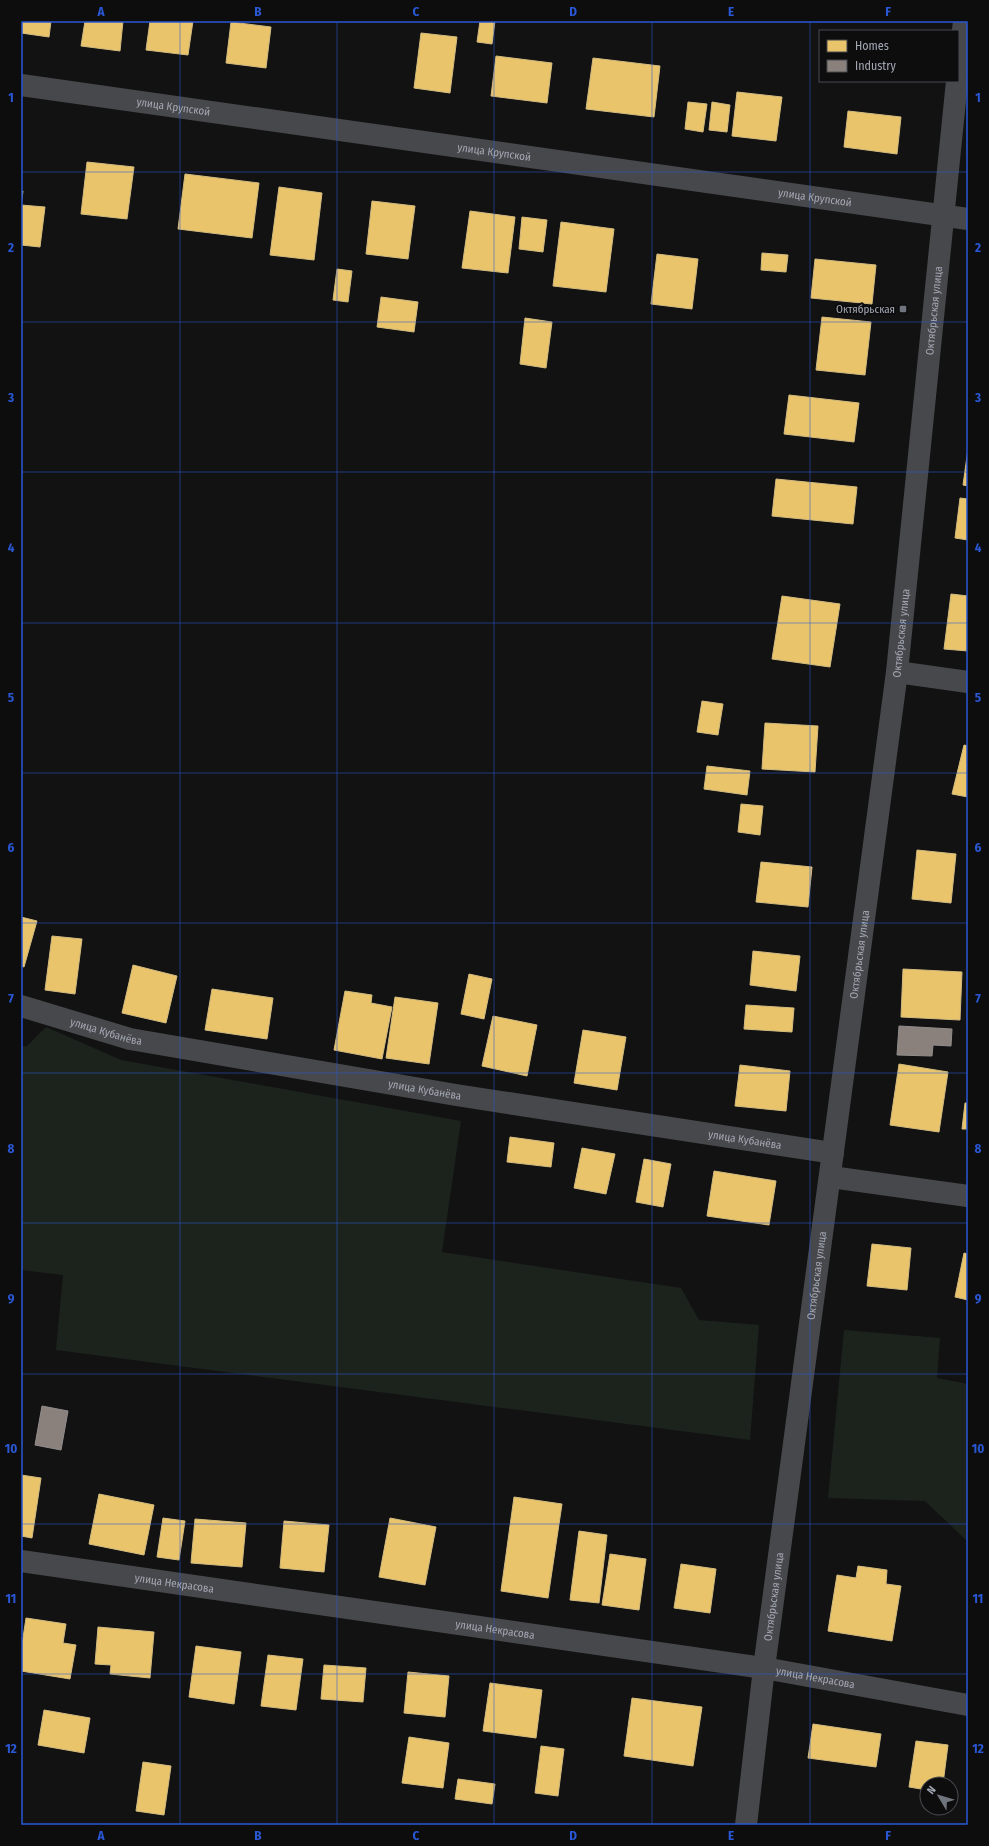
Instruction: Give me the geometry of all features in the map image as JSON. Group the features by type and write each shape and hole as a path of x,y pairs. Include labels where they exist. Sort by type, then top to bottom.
{"street":[{"path":"959,67 964,21"},
{"name":"Октябрьская улица","path":"746,1825 764,1668 831,1177 833,1152 897,672 958,82"},
{"name":"улица Крупской","path":"21,85 968,219"},
{"path":"897,672 968,682"},
{"name":"улица Кубанёва","path":"21,1006 130,1039 456,1095 833,1152"},
{"path":"831,1177 968,1196"},
{"name":"улица Некрасова","path":"21,1562 764,1668 968,1705"}],"shaded area":[{"path":"46,1027 121,1060 461,1121 442,1252 681,1288 699,1320 759,1325 750,1440 56,1350 63,1275 21,1270 21,1047 27,1046"},
{"path":"844,1330 940,1338 937,1378 968,1384 968,1542 925,1501 828,1498"}],"building: Homes":[{"path":"21,21 51,21 49,37 21,33"},
{"path":"85,21 123,21 120,51 81,46"},
{"path":"150,21 193,21 188,55 146,50"},
{"path":"480,21 495,21 492,44 477,42"},
{"path":"231,22 271,27 266,68 226,63"},
{"path":"421,33 457,37 450,93 414,88"},
{"path":"496,56 552,63 547,103 491,96"},
{"path":"593,58 660,66 654,117 586,109"},
{"path":"737,92 782,97 776,141 732,136"},
{"path":"688,102 707,104 703,132 685,129"},
{"path":"712,102 730,105 727,132 709,130"},
{"path":"848,111 901,117 897,154 844,147"},
{"path":"87,162 134,167 127,219 81,214"},
{"path":"185,174 259,183 252,238 178,229"},
{"path":"279,187 322,193 314,260 270,255"},
{"path":"21,191 23,191 21,205"},
{"path":"372,201 415,206 408,259 366,254"},
{"path":"21,205 45,207 40,247 21,245"},
{"path":"470,211 515,217 508,273 462,268"},
{"path":"522,217 547,220 543,252 519,249"},
{"path":"561,222 614,229 606,292 553,286"},
{"path":"762,253 788,255 786,272 761,270"},
{"path":"657,254 698,259 692,309 651,304"},
{"path":"815,259 876,265 872,304 811,298"},
{"path":"337,269 352,271 348,302 333,300"},
{"path":"381,297 418,302 414,332 377,327"},
{"path":"822,317 871,322 865,375 816,370"},
{"path":"525,318 552,322 546,368 520,364"},
{"path":"789,395 859,403 854,442 784,434"},
{"path":"968,449 968,486 963,485"},
{"path":"776,479 857,487 853,524 772,516"},
{"path":"960,498 968,499 968,540 955,538"},
{"path":"951,594 968,596 968,651 944,649"},
{"path":"782,596 840,604 830,667 772,659"},
{"path":"702,701 723,704 718,735 697,732"},
{"path":"765,723 818,726 815,772 762,769"},
{"path":"964,745 968,746 968,797 952,794"},
{"path":"707,766 750,771 747,795 704,789"},
{"path":"741,804 763,806 760,835 738,832"},
{"path":"917,850 956,854 951,903 912,899"},
{"path":"761,862 812,867 808,907 756,902"},
{"path":"21,917 37,921 24,967 21,966"},
{"path":"52,936 82,939 75,994 45,990"},
{"path":"753,951 800,956 796,991 750,985"},
{"path":"133,965 177,976 166,1023 122,1013"},
{"path":"903,969 962,972 960,1020 901,1017"},
{"path":"469,974 492,979 484,1019 461,1014"},
{"path":"212,989 273,998 267,1039 205,1030"},
{"path":"345,991 372,995 371,1003 392,1007 382,1059 334,1050"},
{"path":"395,997 438,1003 429,1064 386,1058"},
{"path":"746,1005 794,1008 792,1032 744,1029"},
{"path":"493,1016 537,1025 527,1076 482,1066"},
{"path":"583,1030 626,1037 617,1090 574,1083"},
{"path":"899,1064 948,1072 939,1132 890,1125"},
{"path":"740,1065 790,1071 786,1111 735,1106"},
{"path":"965,1103 968,1103 968,1129 962,1129"},
{"path":"510,1137 554,1143 551,1167 507,1162"},
{"path":"582,1148 615,1154 606,1194 574,1188"},
{"path":"644,1159 671,1164 663,1207 636,1202"},
{"path":"714,1171 776,1181 769,1225 707,1216"},
{"path":"872,1244 911,1248 907,1290 867,1286"},
{"path":"964,1253 968,1254 968,1300 955,1297"},
{"path":"21,1475 41,1478 32,1538 21,1536"},
{"path":"99,1494 154,1505 144,1555 89,1544"},
{"path":"514,1497 562,1504 548,1598 501,1591"},
{"path":"163,1518 185,1521 179,1560 157,1557"},
{"path":"390,1518 436,1527 425,1585 379,1577"},
{"path":"195,1519 246,1523 242,1567 191,1563"},
{"path":"284,1521 329,1525 324,1572 280,1568"},
{"path":"579,1531 607,1535 599,1603 570,1600"},
{"path":"610,1554 646,1559 639,1610 602,1605"},
{"path":"681,1564 716,1569 710,1613 674,1608"},
{"path":"858,1566 887,1570 886,1584 901,1586 892,1641 828,1631 837,1575 856,1578"},
{"path":"26,1618 66,1624 63,1643 76,1645 70,1679 21,1671 21,1651"},
{"path":"98,1627 154,1632 150,1678 110,1674 111,1665 95,1664"},
{"path":"196,1646 241,1652 234,1704 189,1697"},
{"path":"268,1655 303,1659 296,1710 261,1706"},
{"path":"324,1665 366,1668 363,1702 321,1699"},
{"path":"408,1672 449,1676 445,1717 404,1713"},
{"path":"490,1683 542,1690 536,1738 483,1731"},
{"path":"632,1698 702,1707 693,1766 624,1756"},
{"path":"44,1710 90,1718 84,1753 38,1745"},
{"path":"813,1724 881,1734 876,1767 808,1758"},
{"path":"409,1737 449,1743 443,1788 402,1783"},
{"path":"916,1741 948,1745 944,1776 919,1776 919,1789 909,1787"},
{"path":"541,1746 564,1749 558,1796 535,1793"},
{"path":"143,1762 171,1766 164,1815 136,1811"},
{"path":"458,1779 495,1784 492,1804 455,1799"}],"building: Industry":[{"path":"899,1026 952,1029 951,1046 933,1045 932,1056 897,1055"},
{"path":"42,1406 68,1411 61,1450 35,1445"}],"place":[{"name":"Октябрьская","path":"903,309"}]}
